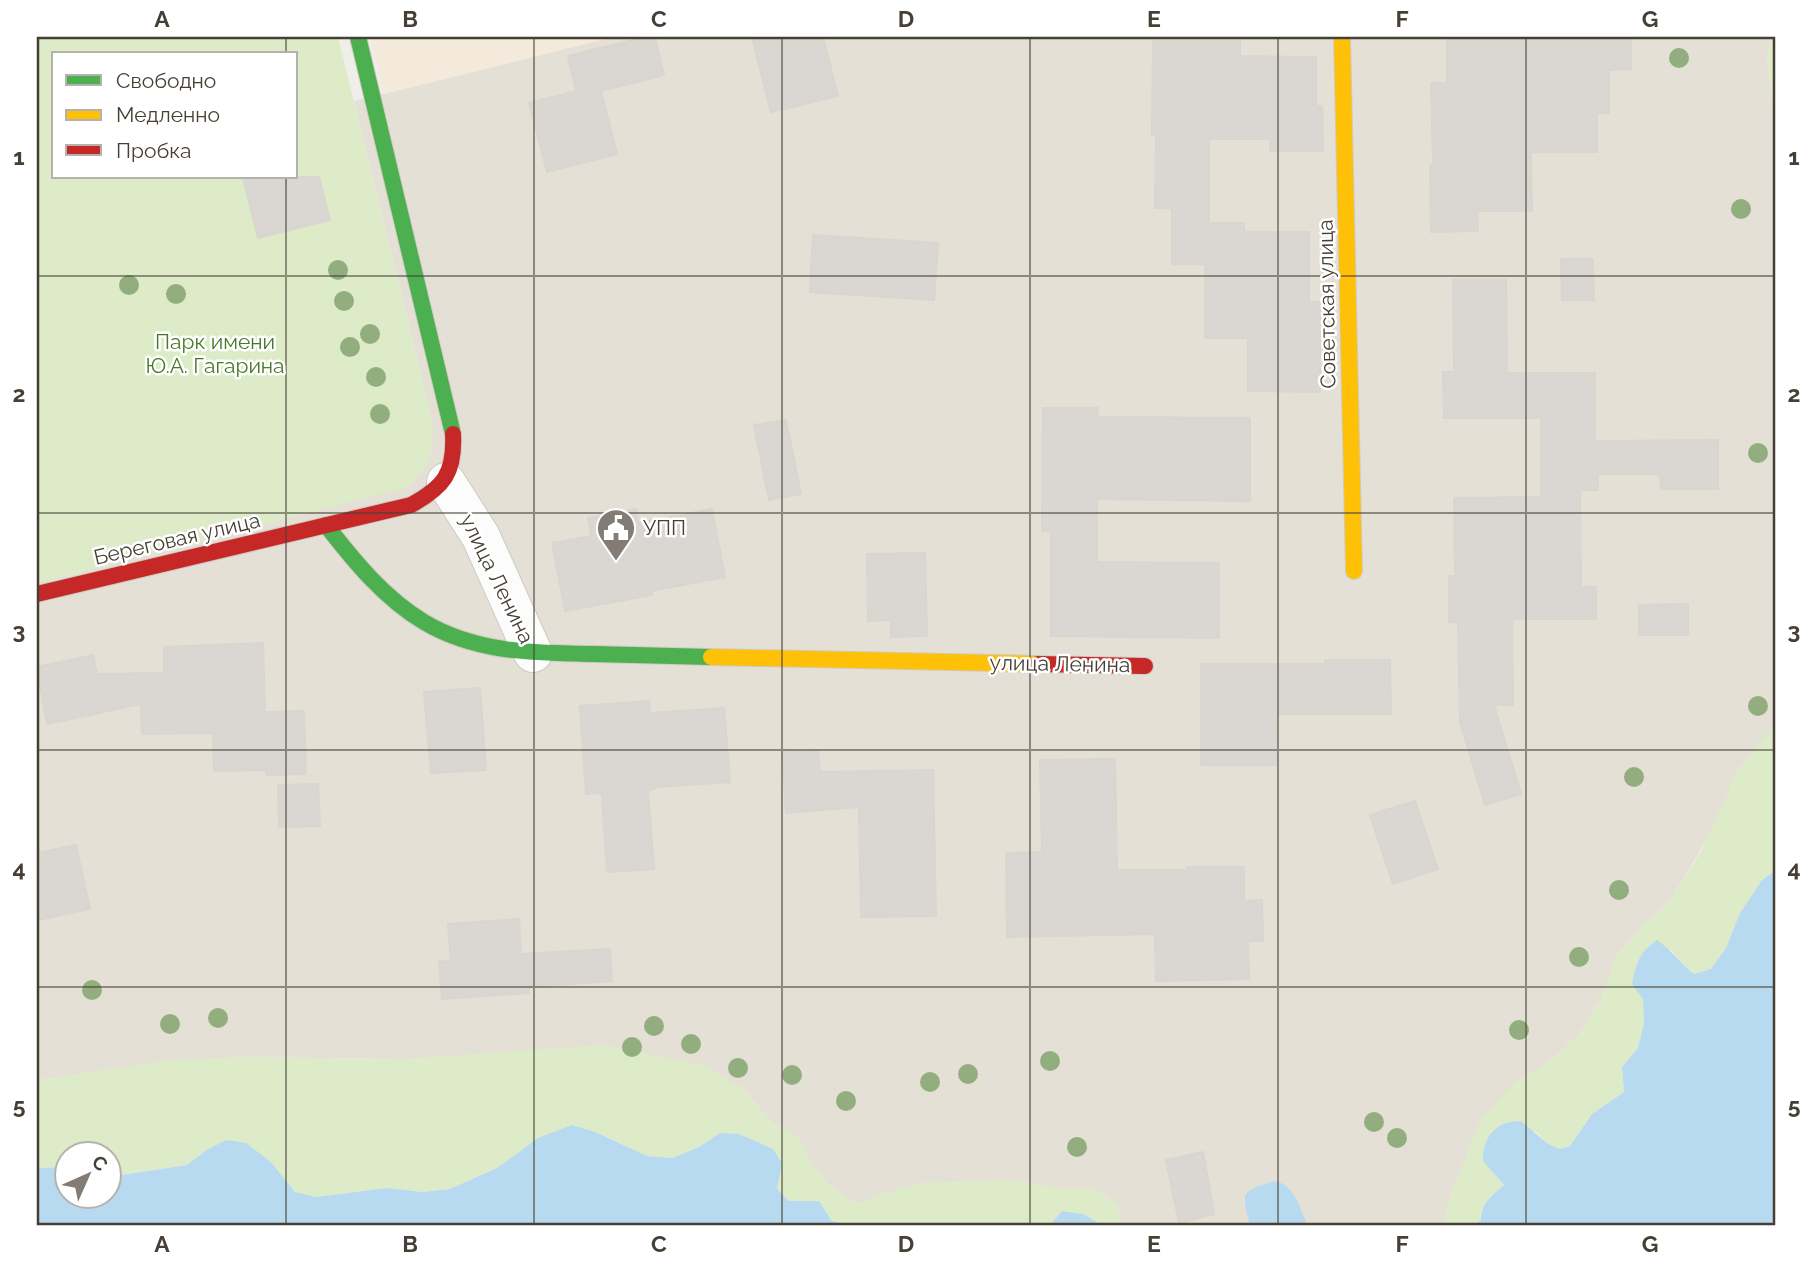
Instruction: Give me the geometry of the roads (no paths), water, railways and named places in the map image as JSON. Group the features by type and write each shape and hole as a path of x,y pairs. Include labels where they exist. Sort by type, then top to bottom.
{"street":[{"path":"358,37 451,419 453,465 446,482"},
{"name":"Советская улица","path":"1342,37 1354,571"},
{"name":"Береговая улица","path":"37,594 411,505 429,497 446,482"},
{"name":"улица Ленина","path":"446,482 481,537 533,653 1145,666"},
{"path":"326,526 364,573 393,600 429,626 467,642 533,653"}],"water":[{"path":"1776,870 1776,1226 1472,1226 1481,1220 1488,1200 1504,1185 1483,1161 1488,1137 1498,1127 1521,1121 1548,1144 1560,1149 1570,1146 1592,1114 1624,1092 1622,1067 1638,1048 1644,1023 1643,999 1632,984 1637,964 1646,949 1657,940 1694,974 1711,969 1726,948 1740,913 1762,880"},
{"path":"572,1125 595,1132 647,1156 673,1158 699,1147 720,1133 739,1134 773,1149 782,1163 777,1189 789,1201 819,1201 831,1220 849,1226 37,1226 37,1168 52,1167 52,1210 122,1210 122,1175 187,1165 226,1140 246,1143 271,1162 295,1192 316,1197 387,1188 422,1192 450,1189 497,1168 538,1138"},
{"path":"1274,1181 1292,1192 1308,1226 1250,1226 1245,1206 1246,1195 1254,1188"},
{"path":"1062,1211 1083,1214 1104,1226 1049,1226"}],"place":[{"name":"УПП","path":"616,562"}],"park label":[{"name":"Парк имени Ю.А. Гагарина","path":"215,354"}]}
